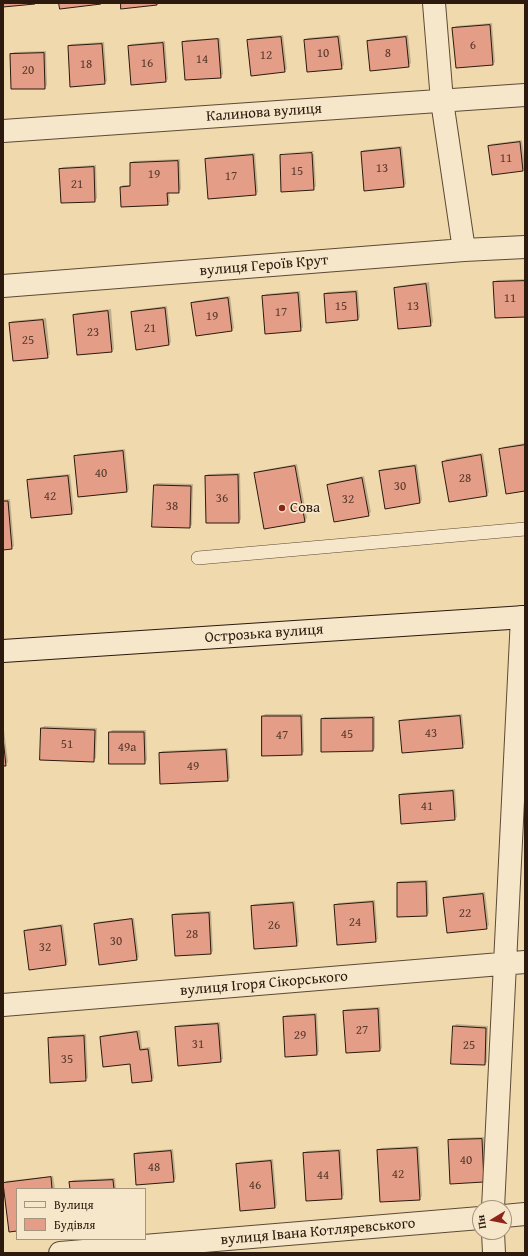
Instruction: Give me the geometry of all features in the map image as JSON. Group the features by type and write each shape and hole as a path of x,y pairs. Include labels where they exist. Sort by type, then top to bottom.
{"street":[{"path":"434,3 442,102 464,250"},
{"name":"Калинова вулиця","path":"3,131 442,102 525,95"},
{"name":"вулиця Героїв Крут","path":"3,286 525,246"},
{"path":"494,1200 515,963 523,617"},
{"name":"Острозька вулиця","path":"3,651 523,617"},
{"name":"вулиця Ігоря Сікорського","path":"3,1005 515,963"},
{"path":"512,1215 525,1214"},
{"name":"вулиця Івана Котляревського","path":"60,1253 472,1219"},
{"path":"494,1240 494,1253"}],"lane":[{"path":"198,558 525,529"}],"building":[{"path":"3,3 35,3 35,4 3,7"},
{"path":"59,3 100,3 101,4 60,9"},
{"path":"121,3 157,3 157,5 121,9"},
{"path":"490,25 493,65 456,68 452,28"},
{"path":"281,37 285,72 251,76 247,40"},
{"path":"338,37 342,69 307,72 304,40"},
{"path":"406,37 409,67 370,71 367,41"},
{"path":"218,39 221,78 185,80 182,42"},
{"path":"163,43 166,82 131,85 128,46"},
{"path":"102,44 105,84 70,87 68,46"},
{"path":"44,53 45,89 11,89 10,54"},
{"path":"520,142 523,171 492,175 488,146"},
{"path":"400,148 404,187 364,191 361,152"},
{"path":"312,153 314,190 281,192 280,155"},
{"path":"253,155 256,195 208,199 205,159"},
{"path":"178,161 179,193 167,193 168,205 121,207 120,187 130,186 130,163"},
{"path":"94,167 95,202 61,203 59,169"},
{"path":"525,281 525,317 495,318 493,282"},
{"path":"426,284 431,326 398,329 394,288"},
{"path":"356,292 358,320 326,323 324,294"},
{"path":"298,293 301,331 265,334 262,296"},
{"path":"228,298 232,331 196,336 191,303"},
{"path":"165,308 169,345 136,350 131,312"},
{"path":"108,311 112,352 77,355 73,315"},
{"path":"43,320 48,358 13,361 9,323"},
{"path":"525,445 525,491 506,494 499,449"},
{"path":"123,451 127,492 78,497 74,456"},
{"path":"481,455 487,496 449,502 442,462"},
{"path":"295,466 305,522 264,529 254,473"},
{"path":"415,466 420,503 385,509 379,471"},
{"path":"238,475 239,523 206,523 205,476"},
{"path":"68,476 72,514 31,518 27,480"},
{"path":"362,478 369,516 334,522 327,485"},
{"path":"154,485 191,486 190,528 152,527"},
{"path":"3,501 8,501 12,549 3,550"},
{"path":"262,716 301,716 302,755 262,756"},
{"path":"460,716 463,748 402,753 399,721"},
{"path":"373,718 373,751 321,752 321,719"},
{"path":"41,728 95,730 94,762 40,760"},
{"path":"109,732 144,732 145,764 109,764"},
{"path":"3,738 6,766 3,766"},
{"path":"226,750 228,781 160,784 159,753"},
{"path":"453,791 455,820 401,824 399,795"},
{"path":"426,882 427,916 397,917 397,883"},
{"path":"483,894 487,929 447,933 443,898"},
{"path":"373,902 376,942 337,945 334,905"},
{"path":"293,903 297,946 254,949 251,906"},
{"path":"209,913 211,954 175,956 172,915"},
{"path":"132,919 137,960 99,965 94,924"},
{"path":"61,926 66,965 29,970 24,931"},
{"path":"378,1009 380,1051 346,1053 343,1011"},
{"path":"315,1015 317,1055 285,1057 283,1017"},
{"path":"218,1024 221,1062 178,1066 175,1027"},
{"path":"453,1026 486,1028 485,1065 451,1064"},
{"path":"137,1032 140,1050 148,1049 152,1081 132,1083 130,1064 103,1067 100,1037"},
{"path":"84,1036 86,1081 50,1083 48,1038"},
{"path":"482,1139 484,1182 450,1184 448,1140"},
{"path":"417,1148 420,1200 380,1202 377,1150"},
{"path":"171,1151 174,1182 136,1185 134,1154"},
{"path":"339,1151 342,1199 306,1201 303,1153"},
{"path":"271,1161 275,1208 240,1211 236,1164"},
{"path":"51,1177 52,1188 16,1188 16,1231 9,1232 3,1183"},
{"path":"113,1180 114,1188 70,1188 69,1182"}],"place":[{"name":"Сова","path":"282,508"}]}
